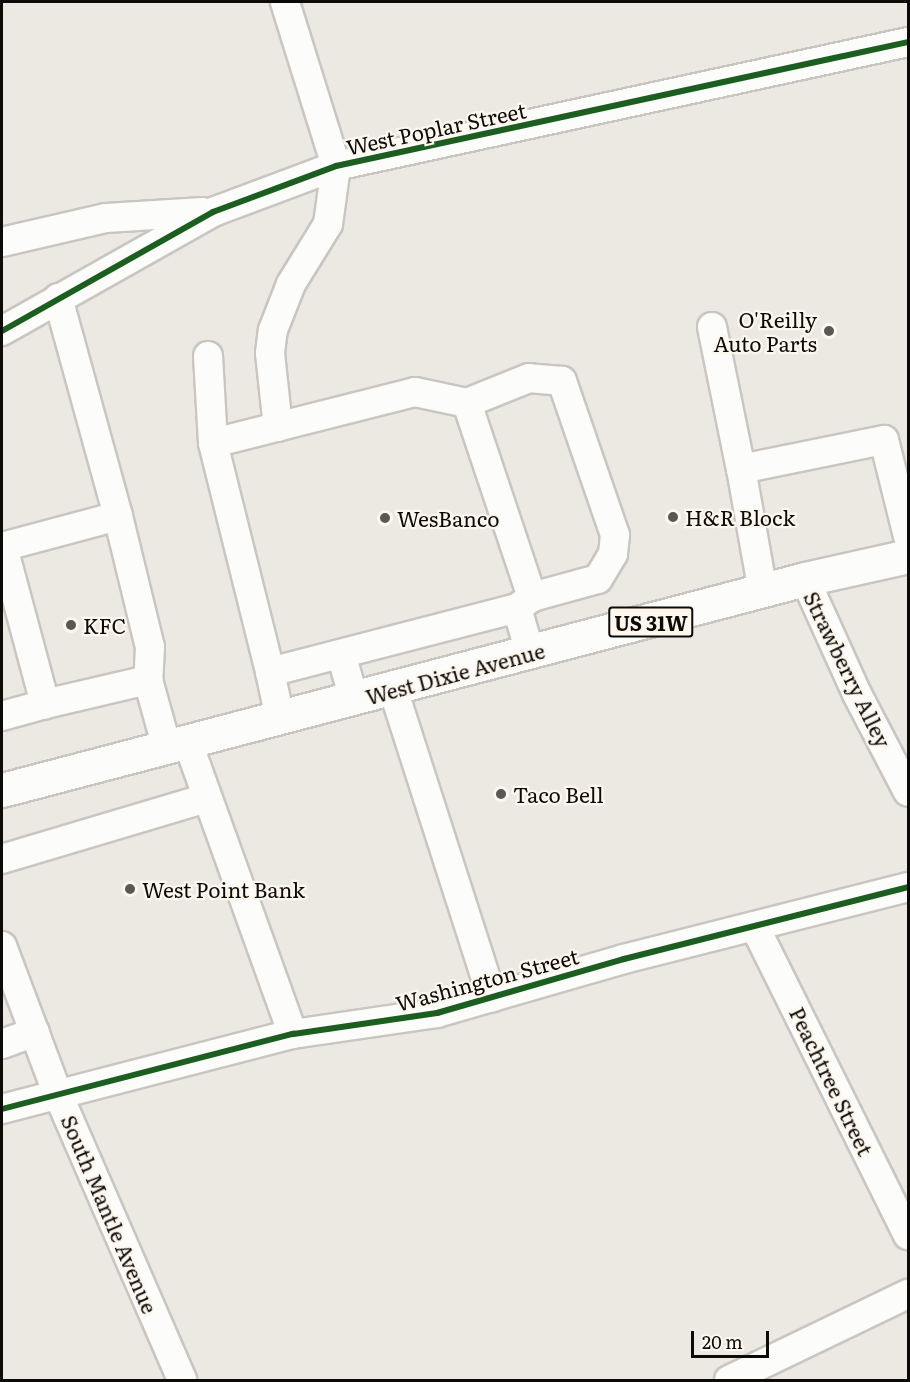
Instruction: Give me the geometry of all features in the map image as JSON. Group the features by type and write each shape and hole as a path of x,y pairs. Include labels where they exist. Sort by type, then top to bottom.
{"main road":[{"name":"West Dixie Avenue","path":"2,790 178,746 805,579 909,556"}],"street":[{"path":"278,427 270,353 273,330 291,284 328,224 336,166 285,2"},
{"name":"West Poplar Street","path":"2,331 213,212 336,166 909,42"},
{"path":"2,242 106,218 213,212"},
{"path":"58,298 118,516 150,647 148,680 178,746 206,798 293,1034"},
{"path":"712,327 763,592"},
{"path":"208,356 213,443 280,718"},
{"path":"213,443 415,392 467,403 529,378 562,381 615,535 614,554 598,579 524,603 270,672"},
{"path":"467,403 524,603 530,653"},
{"path":"741,470 884,440 909,536"},
{"path":"45,704 2,547 118,516"},
{"name":"Strawberry Alley","path":"805,579 857,694 909,792"},
{"path":"341,654 354,699"},
{"path":"2,716 148,680"},
{"path":"393,689 492,997"},
{"path":"2,859 206,798"},
{"name":"Washington Street","path":"2,1109 57,1092 293,1034 408,1019 909,888"},
{"name":"Peachtree Street","path":"755,927 909,1235"},
{"name":"South Mantle Avenue","path":"2,946 57,1092 182,1380"},
{"path":"2,1044 35,1032"},
{"path":"729,1380 909,1294"}],"cycle path":[{"path":"2,331 213,212 336,166 908,42"},
{"path":"2,1109 293,1034 437,1013 624,959 908,887"}],"place":[{"name":"O'Reilly Auto Parts","path":"829,331"},
{"name":"H&R Block","path":"673,517"},
{"name":"WesBanco","path":"385,518"},
{"name":"KFC","path":"71,625"},
{"name":"Taco Bell","path":"501,794"},
{"name":"West Point Bank","path":"130,889"}]}
